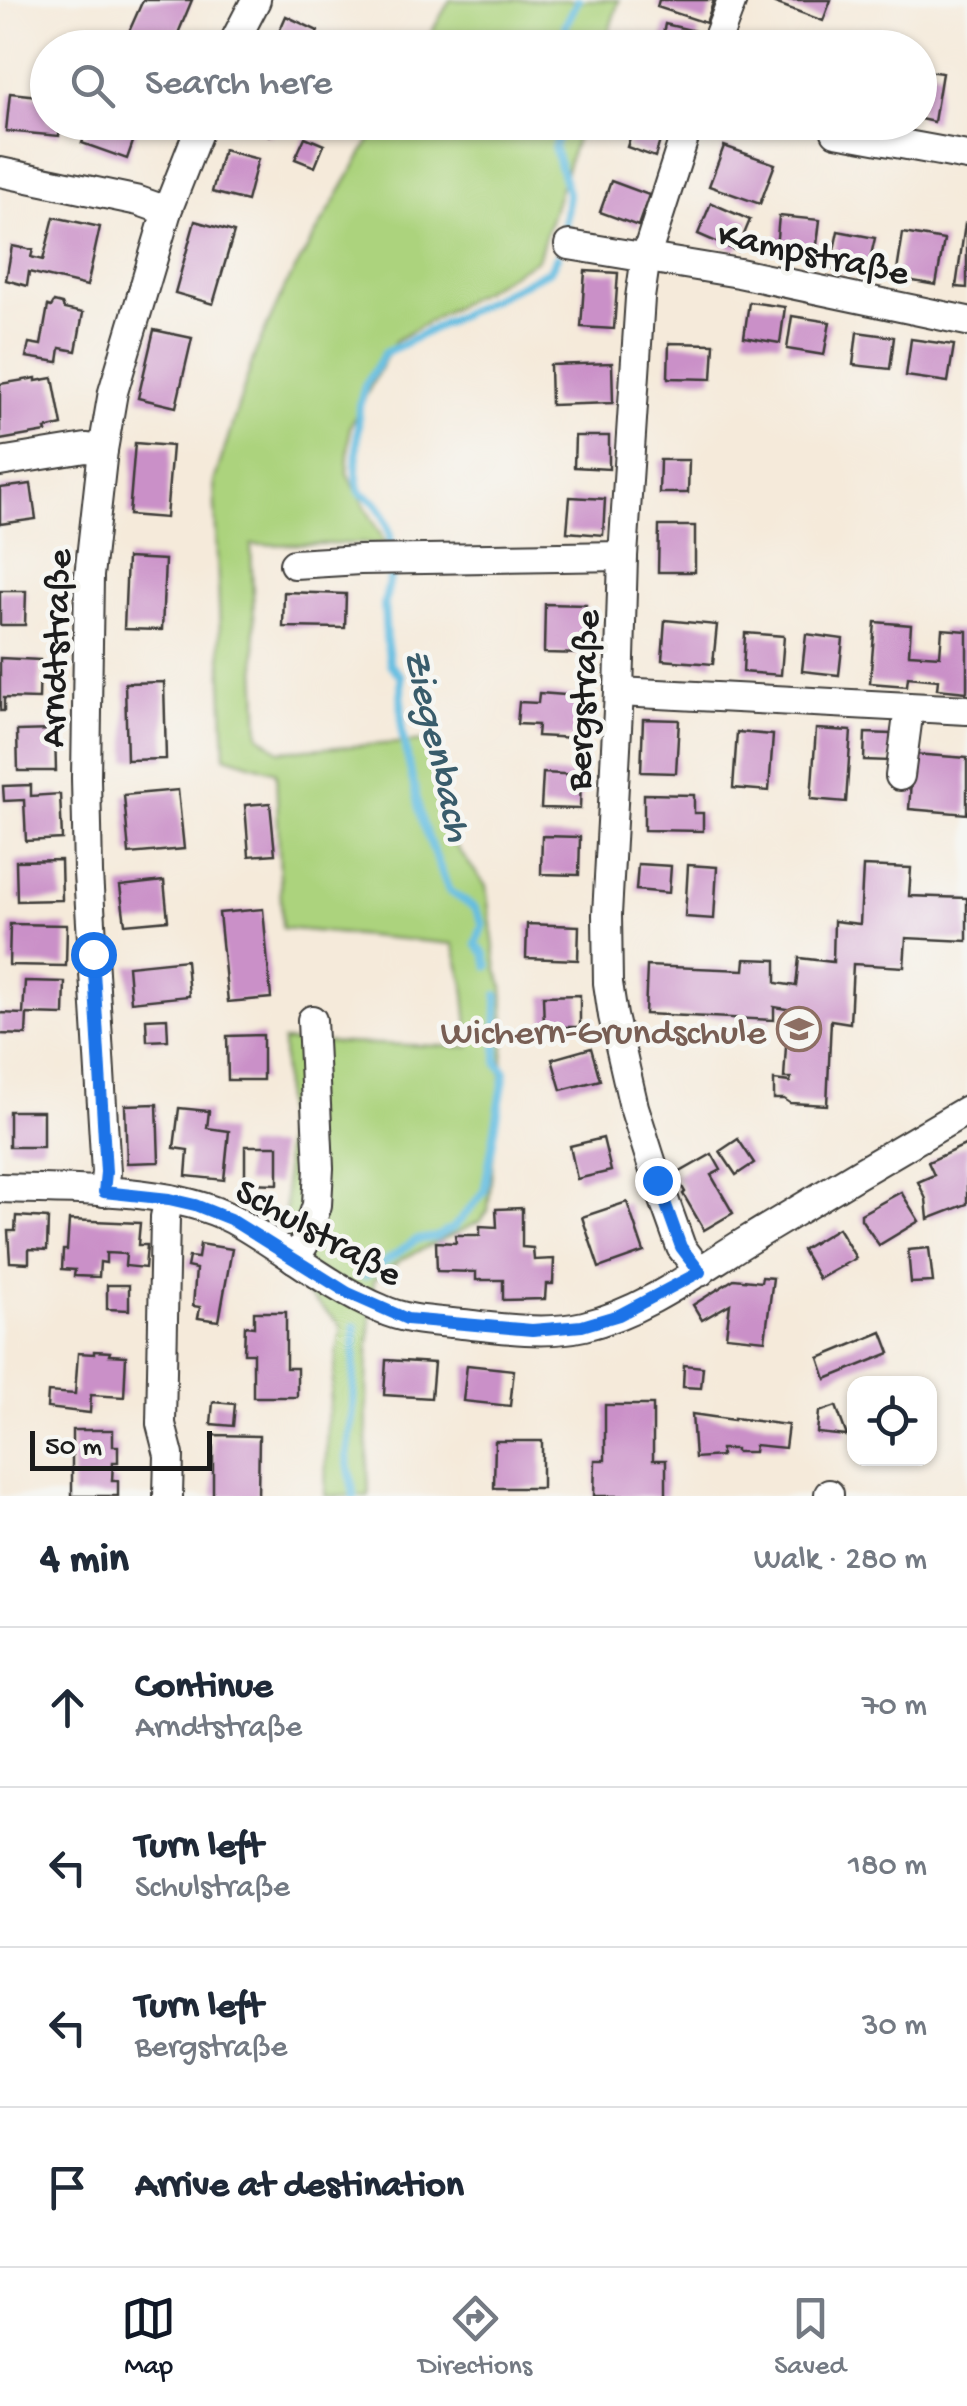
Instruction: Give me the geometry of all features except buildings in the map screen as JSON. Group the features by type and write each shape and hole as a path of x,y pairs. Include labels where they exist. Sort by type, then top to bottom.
{"street":[{"path":"241,30 256,0"},
{"path":"721,30 732,0"},
{"name":"Arndtstraße","path":"104,1192 88,873 89,576 112,392 167,211 195,140"},
{"name":"Bergstraße","path":"683,140 646,256 640,298 623,556 608,983 634,1107 657,1180 681,1247 700,1272"},
{"path":"880,140 967,156"},
{"path":"0,172 139,201 167,211"},
{"name":"Kampstraße","path":"569,245 646,256 967,321"},
{"path":"0,462 86,448 103,450"},
{"path":"294,564 623,556"},
{"path":"619,692 967,710"},
{"path":"900,776 909,708"},
{"path":"295,1260 318,1205 320,1168 312,1020"},
{"name":"Schulstraße","path":"0,1188 104,1192 195,1205 230,1219 348,1293 407,1319 532,1330 582,1326 619,1315 700,1272 967,1110"},
{"path":"168,1496 169,1454 162,1424 165,1217 169,1199"}],"green space":[{"path":"450,0 619,0 609,30 433,30"},
{"path":"370,140 576,140 538,259 395,341 350,426 347,473 385,543 251,545 259,735 279,751 428,741 449,837 486,886 497,970 503,986 505,1038 488,1211 479,1222 402,1259 374,1280 367,1388 369,1496 325,1496 327,1420 341,1325 298,1286 286,1243 283,1041 470,1047 464,984 453,944 282,928 276,772 225,756 214,482 255,353 285,287"}],"waterway":[{"path":"566,30 578,0"},
{"path":"557,140 554,147 568,193 564,237"},
{"name":"Ziegenbach","path":"392,548 383,515 374,502 360,493 356,472 359,406 365,386 385,353 550,270 557,257"},
{"name":"Ziegenbach","path":"392,571 384,604 386,638 390,664 401,676 402,733 422,822 449,891 475,908 483,924 476,944 485,954 488,966"},
{"name":"Ziegenbach","path":"365,1276 416,1240 436,1237 454,1227 484,1192 505,1072 497,1062 497,995"},
{"name":"Ziegenbach","path":"354,1496 347,1457 353,1410 355,1326"}],"place":[{"name":"Wichern-Grundschule","path":"799,1029"}],"route":[{"path":"93,954 104,1192 169,1199 230,1219 314,1273 384,1311 407,1319 532,1330 582,1326 619,1315 700,1272 681,1247 657,1180"}]}
